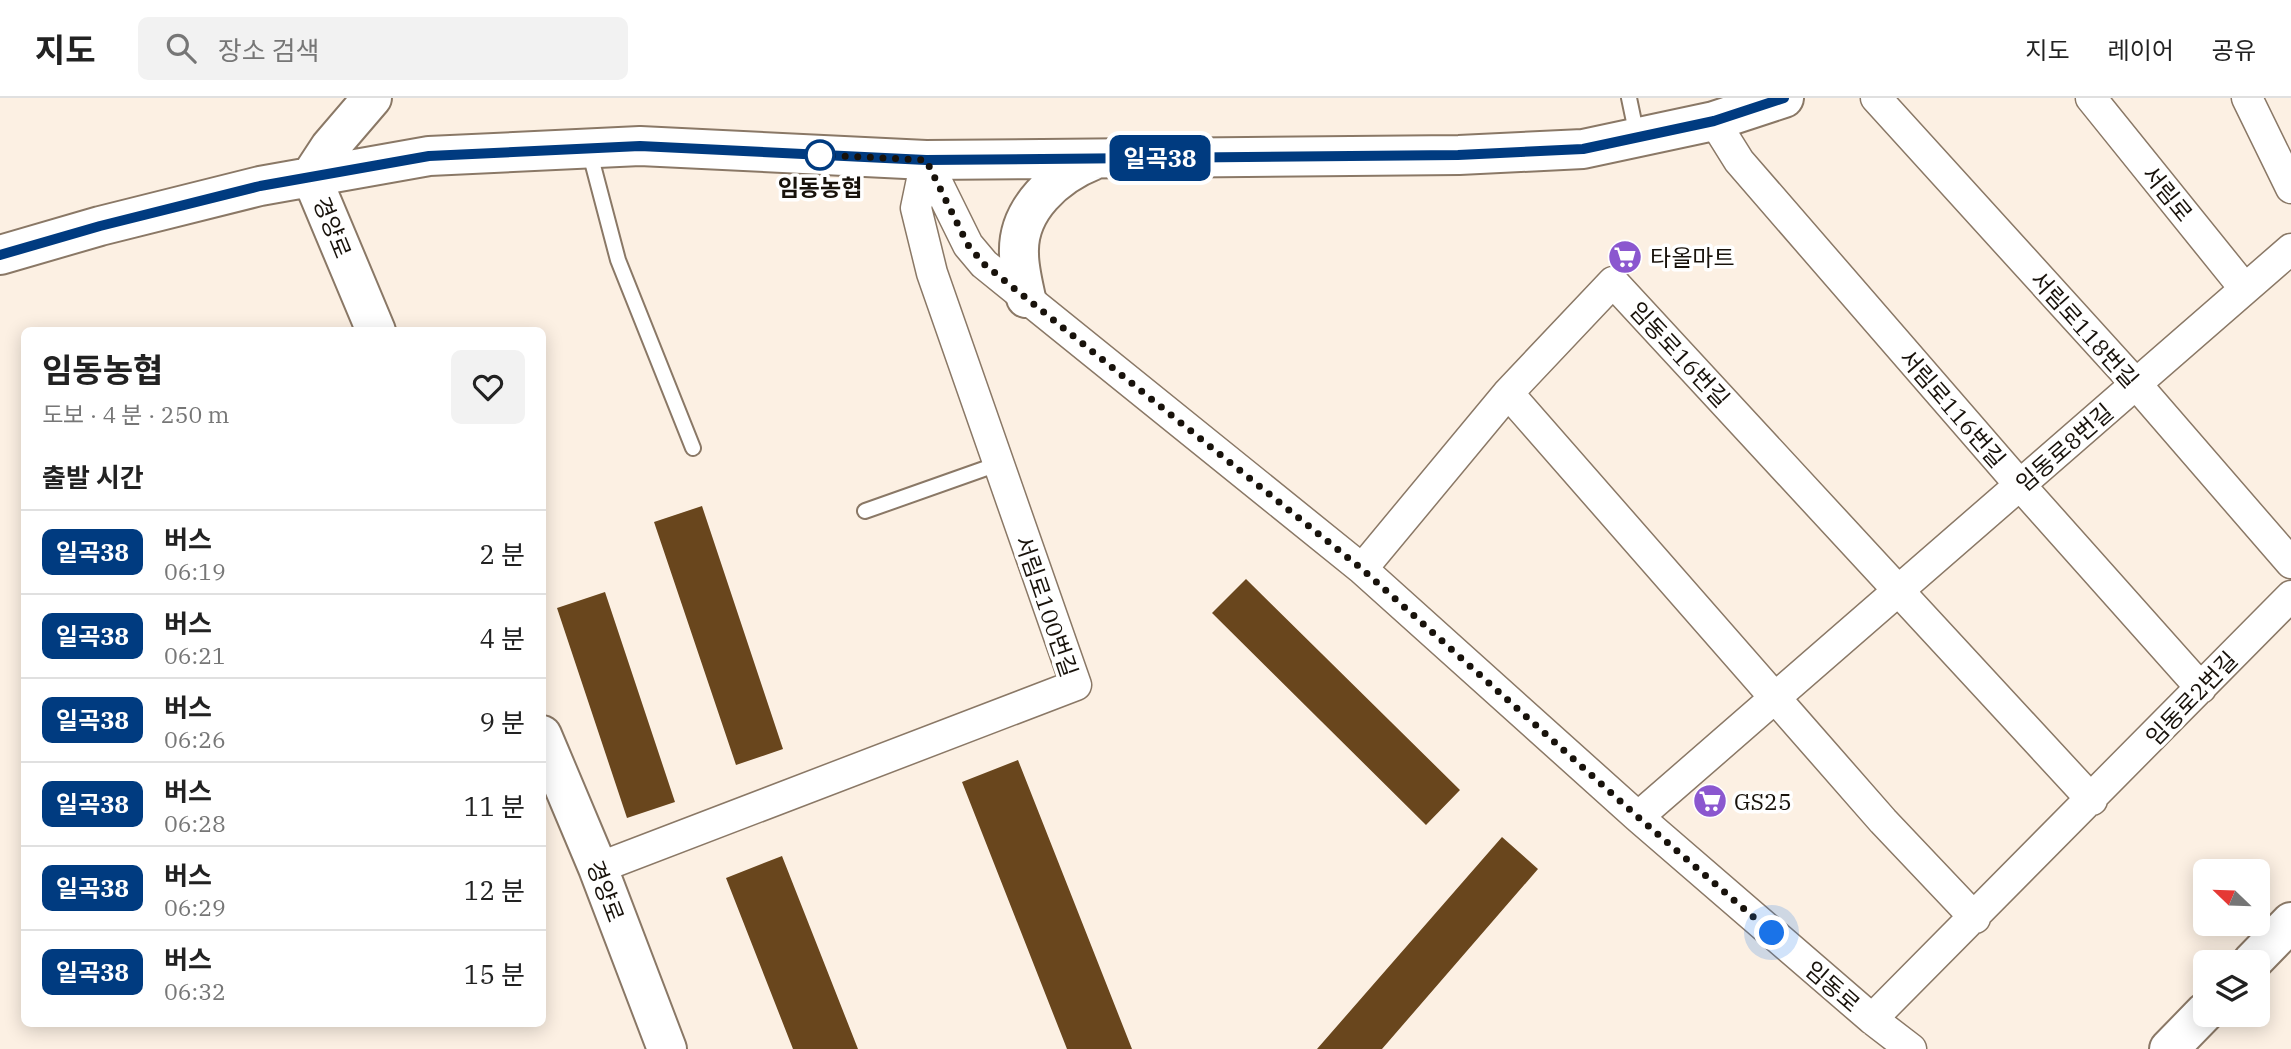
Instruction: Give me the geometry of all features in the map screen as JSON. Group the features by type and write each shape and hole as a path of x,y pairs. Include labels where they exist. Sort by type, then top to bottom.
{"street":[{"name":"경양로","path":"372,98 330,147 312,176 374,327"},
{"path":"4,248 312,176 429,156 640,146 926,160 1458,155 1583,149 1714,121 1784,98"},
{"name":"서림로118번길","path":"1876,98 2136,384 2291,563"},
{"name":"서림로","path":"2091,98 2245,289"},
{"path":"2247,98 2291,188"},
{"name":"서림로116번길","path":"1714,121 1739,161 2020,485 2201,688"},
{"path":"1026,298 1019,254 1020,235 1028,217 1057,178 1074,167 1098,158"},
{"name":"임동로","path":"926,160 968,245 984,264 1362,569 1638,817 1872,1019 1911,1049"},
{"name":"서림로100번길","path":"598,868 1076,685 932,273 916,208 926,160"},
{"name":"임동로8번길","path":"1638,817 2291,249"},
{"name":"임동로16번길","path":"1362,569 1508,393 1613,282 1900,590"},
{"path":"1508,393 1883,821 1975,918"},
{"path":"1900,590 1981,683 2092,800"},
{"name":"임동로2번길","path":"1872,1019 2092,800 2291,596"},
{"name":"경양로","path":"546,744 598,868 667,1049"},
{"path":"2264,950 2291,922"},
{"path":"2169,1049 2193,1024"}],"lane":[{"path":"1629,98 1638,137"},
{"path":"589,149 618,260 694,449"},
{"path":"865,511 998,464"}],"building":[{"path":"702,506 783,749 736,765 654,522"},
{"path":"1246,579 1460,790 1426,825 1212,613"},
{"path":"605,592 675,802 627,818 557,608"},
{"path":"1018,760 1132,1049 1067,1049 962,782"},
{"path":"1502,837 1538,869 1382,1049 1317,1049"},
{"path":"782,856 858,1049 793,1049 726,878"}],"bus line":[{"name":"일곡38","path":"0,255 100,226 260,186 429,156 640,146 926,160 1458,155 1583,149 1714,121 1784,98"}],"place":[{"name":"임동농협","path":"820,155"},
{"name":"타올마트","path":"1625,257"},
{"name":"GS25","path":"1710,801"}],"route":[{"path":"820,155 926,160 968,245 984,264 1362,569 1638,817 1772,933"}]}
